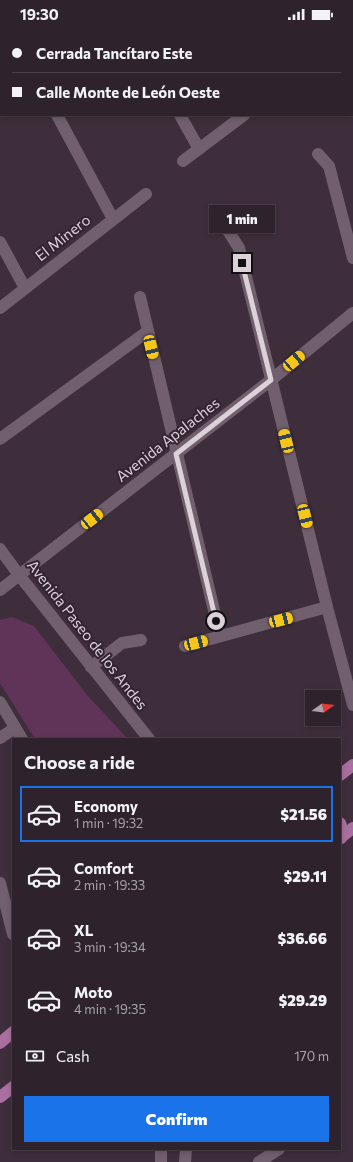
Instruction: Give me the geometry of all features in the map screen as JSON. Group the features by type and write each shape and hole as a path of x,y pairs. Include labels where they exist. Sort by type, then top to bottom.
{"main road":[{"path":"341,774 353,765"},
{"path":"341,837 353,828"},
{"path":"0,1042 12,1033"},
{"path":"0,1097 12,1088"}],"street":[{"path":"58,116 113,219"},
{"path":"181,116 199,149"},
{"path":"183,161 243,116"},
{"path":"318,154 329,166 353,258"},
{"name":"El Minero","path":"0,308 146,194"},
{"path":"227,229 239,248 327,607 353,705"},
{"path":"0,242 25,288"},
{"path":"140,297 220,636"},
{"name":"Avenida Apalaches","path":"0,590 271,380 353,313"},
{"path":"0,439 148,331"},
{"name":"Avenida Paseo de los Andes","path":"0,549 19,576 148,738"},
{"path":"185,646 327,607"},
{"path":"91,667 122,643 141,640"},
{"path":"0,702 21,738"},
{"path":"0,738 15,728"},
{"path":"0,883 12,930"},
{"path":"161,1150 161,1162"},
{"path":"185,1162 186,1150"},
{"path":"259,1162 277,1150"}],"shaded area":[{"path":"12,617 34,626 87,695 127,738 34,738 0,683 0,620"}],"route":[{"path":"216,621 176,454 271,380 242,263"}]}
